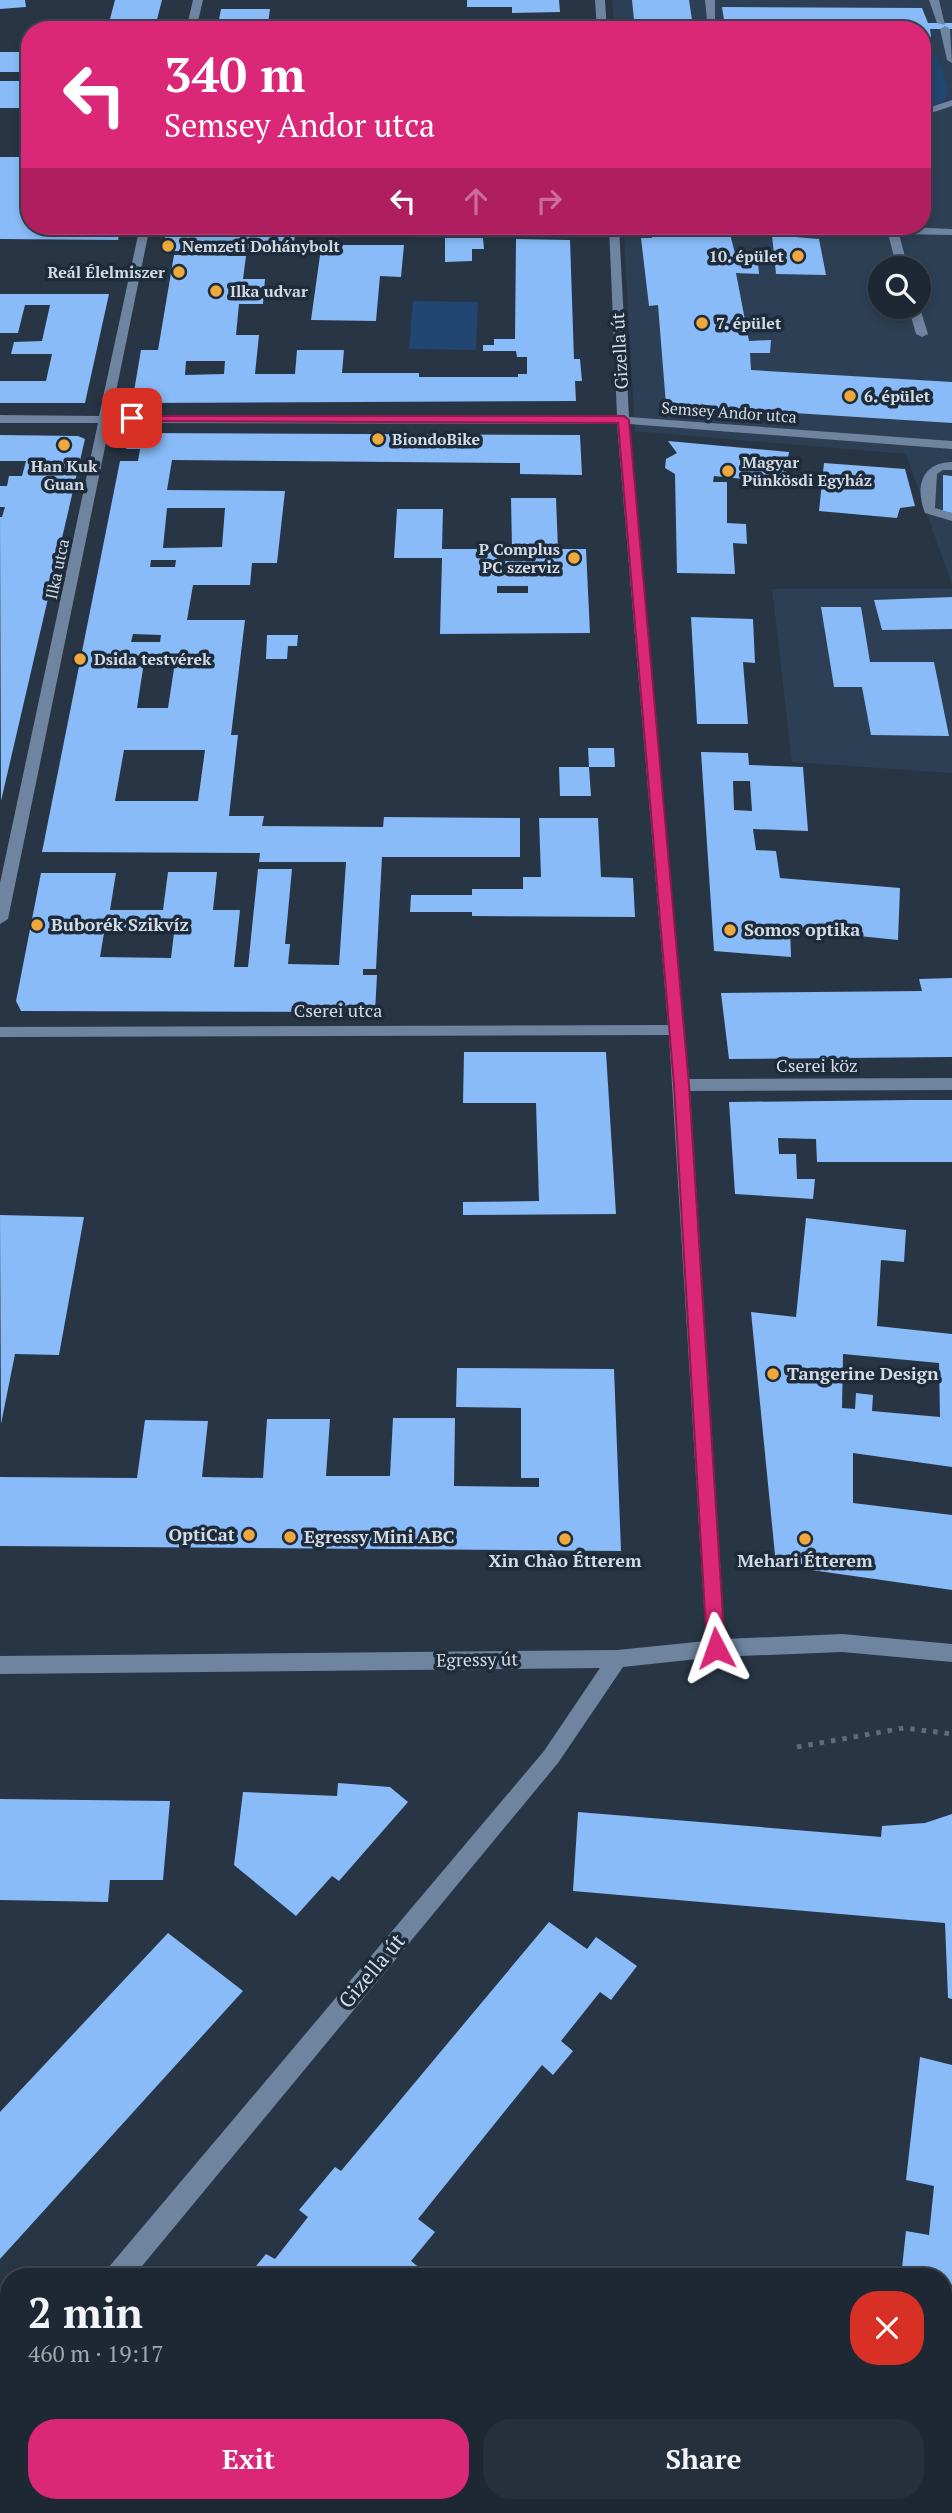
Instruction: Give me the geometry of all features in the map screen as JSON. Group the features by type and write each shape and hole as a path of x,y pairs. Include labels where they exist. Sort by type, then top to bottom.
{"street":[{"path":"193,21 198,0"},
{"path":"600,0 601,21"},
{"path":"710,0 713,21"},
{"path":"934,0 952,60"},
{"path":"931,110 952,103"},
{"path":"931,231 952,232"},
{"name":"Ilka utca","path":"0,919 143,235"},
{"name":"Gizella út","path":"614,235 624,420 681,1085 716,1648"},
{"path":"894,235 900,256"},
{"path":"918,319 922,334"},
{"name":"Semsey Andor utca","path":"0,419 624,420 952,444"},
{"path":"952,466 942,465 933,468 930,473 929,510 952,517"},
{"name":"Cserei utca","path":"0,1032 676,1030"},
{"name":"Cserei köz","path":"681,1085 952,1084"},
{"name":"Egressy út","path":"0,1665 617,1659 716,1648 842,1643 952,1653"},
{"name":"Gizella út","path":"125,2268 551,1757 617,1659"}],"path":[{"path":"797,1747 904,1728 952,1734"}],"shaded area":[{"path":"612,0 952,0 952,585 906,454 635,431 624,238 414,238 414,235 931,235 931,21 614,21"},
{"path":"931,55 937,55 949,91 944,102 931,106"},
{"path":"413,301 478,302 476,350 409,349"},
{"path":"772,589 952,589 952,773 792,762"}],"building":[{"path":"0,0 25,0 26,7 0,9"},
{"path":"115,0 162,0 157,21 109,21"},
{"path":"467,0 559,0 560,12 512,13 512,7 467,7"},
{"path":"632,0 689,0 692,20 724,20 722,7 922,8 927,21 634,21"},
{"path":"221,9 270,9 268,21 219,21"},
{"path":"931,23 952,23 952,29 931,29"},
{"path":"0,52 21,52 21,72 0,72"},
{"path":"0,81 21,81 21,108 0,108"},
{"path":"0,157 21,157 21,235 119,235 118,240 0,239"},
{"path":"166,235 295,235 294,249 228,249 227,256 246,256 243,279 265,279 263,304 239,304 236,335 259,335 255,374 295,374 297,350 344,350 342,373 419,373 419,377 518,377 518,374 527,374 527,357 517,357 516,351 483,351 483,345 494,345 494,339 515,339 516,239 570,240 574,359 580,359 582,381 575,381 576,401 132,403 141,350 158,350 174,255 188,255 189,251 163,251","holes":["186,361 225,361 224,374 185,375"]},
{"name":"7. épület","path":"652,235 730,235 737,261 758,262 759,274 736,273 749,341 771,340 770,353 750,353 751,370 952,382 952,423 666,405 658,305 649,306 641,238 652,238"},
{"name":"10. épület","path":"772,235 819,239 826,275 776,274"},
{"path":"445,238 483,238 484,249 472,249 472,261 445,262"},
{"path":"339,245 404,245 401,277 380,276 376,321 311,320 321,248 338,248"},
{"path":"0,294 109,294 85,403 0,403 0,381 46,381 52,354 11,354 14,342 42,341 50,305 25,305 18,333 0,333"},
{"path":"129,433 580,435 582,475 520,474 520,463 172,460 167,490 285,491 277,563 252,563 250,585 193,585 187,620 245,620 231,735 238,735 229,816 264,816 262,826 383,827 384,817 520,818 520,857 382,857 376,969 363,969 363,975 377,975 375,1012 21,1011 16,1001 41,873 116,873 110,910 163,910 168,872 217,872 213,910 240,910 234,967 248,967 258,869 292,869 285,944 290,944 288,964 339,965 346,862 259,862 260,853 42,852 120,461 138,461 140,449 126,449","holes":["167,508 225,508 222,547 163,548","151,560 176,560 175,567 150,567","133,634 161,635 160,642 131,642","144,662 175,662 168,708 137,708","124,750 205,750 198,801 115,801","104,933 174,933 171,958 100,957"]},
{"path":"0,435 78,436 85,439 1,801 0,517 5,507 0,507 0,486 7,486 9,476 22,476 26,461 0,461"},
{"path":"668,441 789,452 784,483 714,476 713,482 727,482 727,523 746,524 747,544 733,543 735,574 677,573 675,474 665,468 666,459 677,453"},
{"path":"824,463 905,469 915,506 900,508 897,518 819,511"},
{"path":"943,475 952,476 952,513 943,512"},
{"path":"511,498 556,498 558,549 586,549 590,633 440,634 442,558 394,558 397,509 443,509 442,549 497,549 497,561 527,561 526,548 512,548","holes":["497,586 528,586 528,593 497,593"]},
{"path":"952,597 952,629 882,630 874,600"},
{"path":"821,607 861,607 870,662 934,662 949,736 871,735 862,687 834,687"},
{"path":"691,617 753,619 755,663 743,662 748,724 697,724"},
{"path":"267,635 298,635 297,646 288,646 287,659 266,659"},
{"path":"588,748 614,748 615,767 589,767"},
{"path":"701,752 748,753 749,765 803,767 808,831 753,829 756,850 776,851 780,878 900,888 898,940 790,929 791,957 714,951","holes":["733,781 750,781 752,811 734,810"]},
{"path":"559,767 589,767 591,796 560,796"},
{"path":"539,818 598,818 601,877 633,878 635,917 472,916 472,912 410,912 411,895 472,895 472,889 523,889 523,877 541,877"},
{"path":"952,978 952,1057 729,1059 721,993 922,991 919,979"},
{"path":"464,1052 606,1052 616,1214 463,1215 463,1202 539,1201 536,1103 463,1103"},
{"path":"952,1100 952,1162 817,1162 816,1139 778,1138 779,1154 796,1154 797,1179 815,1179 813,1199 735,1194 729,1102"},
{"path":"0,1215 84,1217 59,1355 15,1354 1,1424"},
{"path":"806,1218 906,1230 904,1262 881,1260 877,1326 952,1334 952,1467 853,1453 853,1503 952,1515 952,1590 776,1565 751,1312 796,1317","holes":["843,1354 939,1363 940,1417 872,1411 873,1395 856,1393 855,1409 842,1408"]},
{"path":"457,1368 614,1369 621,1551 0,1546 0,1477 137,1478 145,1420 208,1421 202,1477 263,1478 267,1419 330,1419 326,1476 390,1476 393,1418 455,1418 454,1486 539,1487 539,1478 521,1478 521,1408 456,1407"},
{"path":"338,1783 390,1787 408,1802 339,1881 332,1876 296,1916 234,1865 243,1792 337,1796"},
{"path":"0,1799 170,1801 163,1880 110,1880 108,1902 0,1900"},
{"path":"578,1812 881,1837 882,1826 925,1823 952,1814 952,1999 948,1998 945,1923 573,1891"},
{"path":"549,1922 587,1949 596,1937 637,1966 611,2000 600,1992 561,2041 573,2051 553,2075 542,2065 418,2219 435,2232 411,2261 420,2268 254,2268 266,2254 275,2259 308,2217 299,2210 335,2167 341,2171"},
{"path":"168,1933 243,1991 0,2259 0,2112"},
{"path":"920,2057 952,2065 952,2268 902,2268 906,2231 929,2235 934,2186 906,2180"}],"place":[{"name":"Nemzeti Dohánybolt","path":"168,246"},
{"name":"10. épület","path":"798,256"},
{"name":"Reál Élelmiszer","path":"179,272"},
{"name":"Ilka udvar","path":"216,291"},
{"name":"7. épület","path":"702,323"},
{"name":"6. épület","path":"850,396"},
{"name":"BiondoBike","path":"378,439"},
{"name":"Han Kuk Guan","path":"64,445"},
{"name":"Magyar Pünkösdi Egyház","path":"728,471"},
{"name":"P Complus PC szerviz","path":"574,558"},
{"name":"Dsida testvérek","path":"80,659"},
{"name":"Buborék Szikvíz","path":"37,925"},
{"name":"Somos optika","path":"730,930"},
{"name":"Tangerine Design","path":"773,1374"},
{"name":"OptiCat","path":"249,1535"},
{"name":"Egressy Mini ABC","path":"290,1537"},
{"name":"Xin Chào Étterem","path":"565,1539"},
{"name":"Mehari Étterem","path":"805,1539"}],"route":[{"path":"132,418 624,420 681,1085 716,1648"}]}
